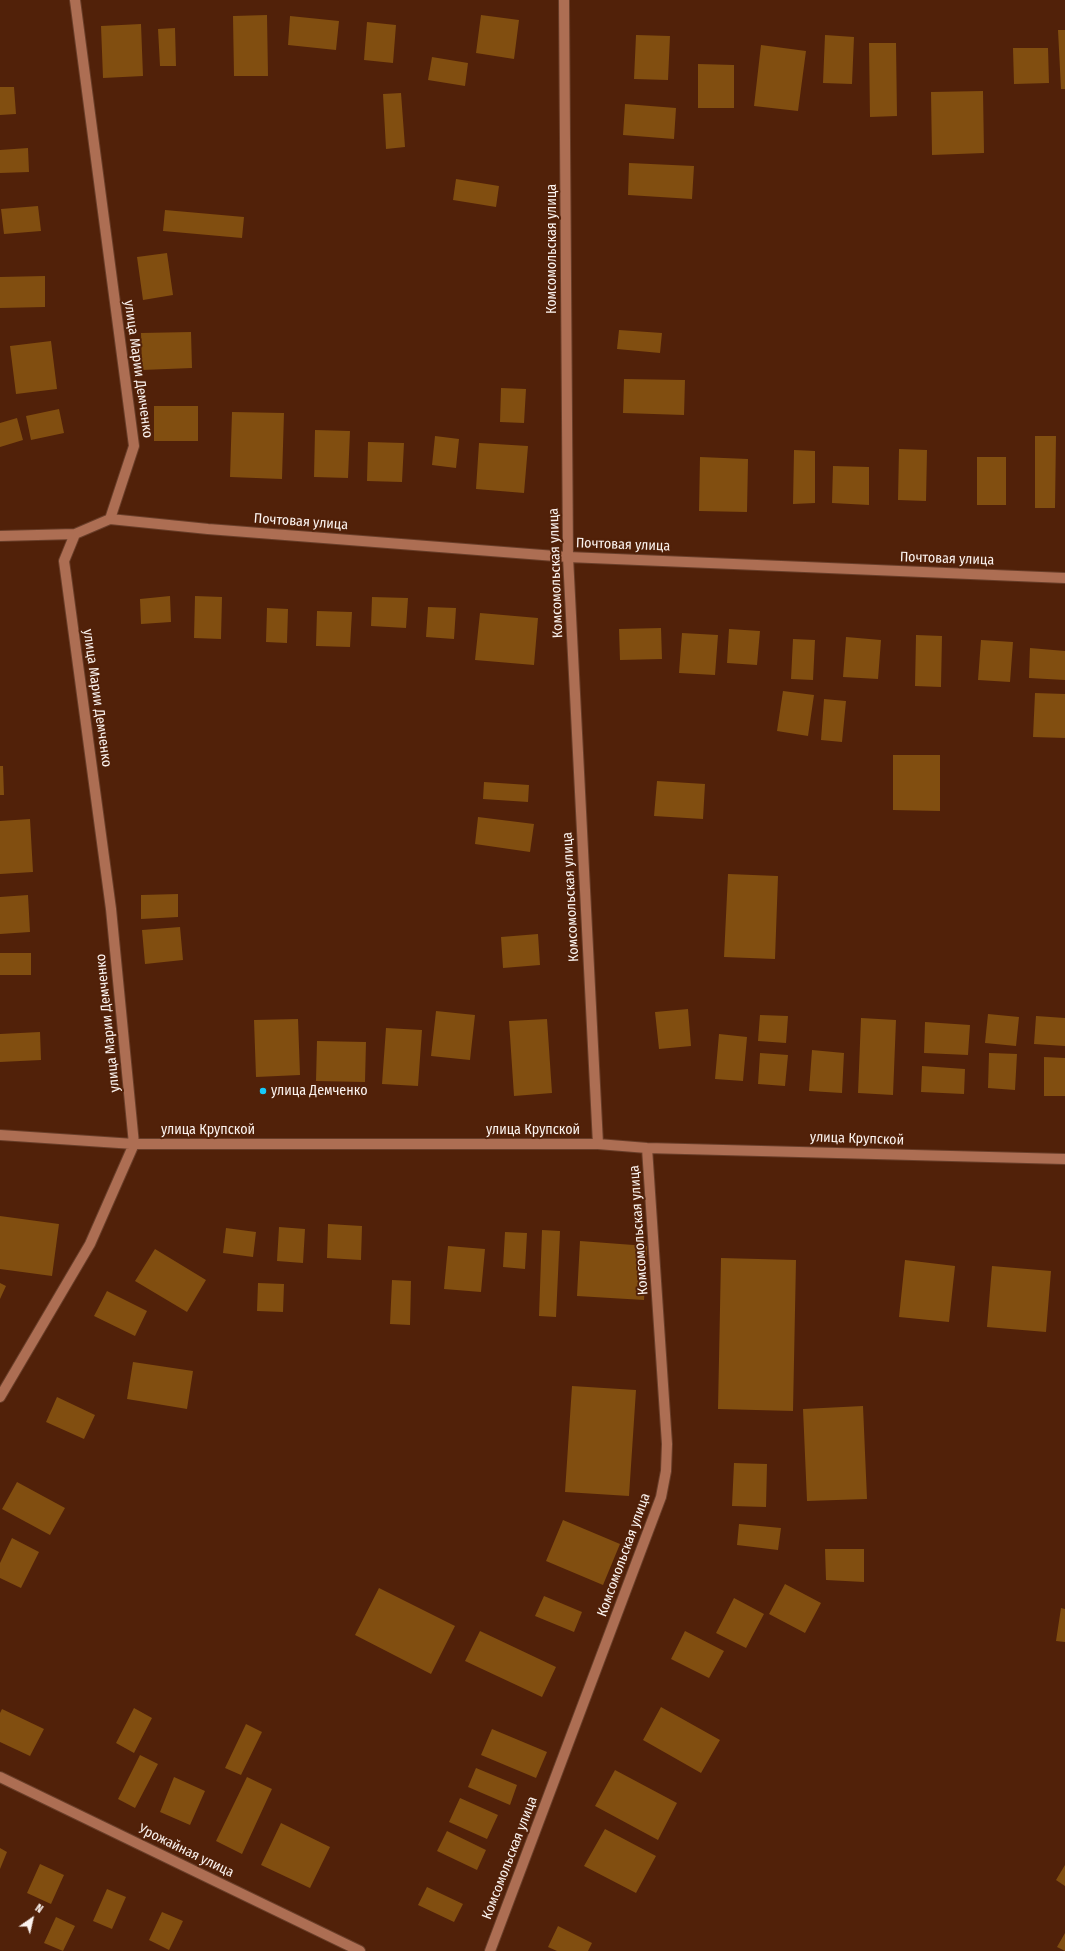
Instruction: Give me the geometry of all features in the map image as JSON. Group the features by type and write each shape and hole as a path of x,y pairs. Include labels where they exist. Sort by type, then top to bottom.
{"street":[{"name":"улица Марии Демченко","path":"75,0 134,446 110,519"},
{"name":"Комсомольская улица","path":"564,0 568,556 598,1144"},
{"path":"0,536 75,534 110,519"},
{"name":"Почтовая улица","path":"110,519 208,529 568,556 1065,578"},
{"name":"улица Марии Демченко","path":"0,1397 90,1244 134,1144 111,909 64,561 75,534"},
{"name":"улица Крупской","path":"0,1135 134,1144 598,1144 647,1148 1065,1159"},
{"name":"Комсомольская улица","path":"490,1951 661,1497 666,1471 667,1444 647,1148"},
{"name":"Урожайная улица","path":"0,1777 360,1951"}],"building":[{"path":"267,15 268,76 234,76 233,16"},
{"path":"481,15 519,20 514,59 476,53"},
{"path":"290,16 339,21 336,50 288,45"},
{"path":"367,22 396,25 393,63 364,60"},
{"path":"141,24 143,76 103,78 101,26"},
{"path":"175,28 176,66 160,66 158,29"},
{"path":"1058,30 1065,30 1065,89 1061,89"},
{"path":"636,35 670,36 668,80 634,79"},
{"path":"825,35 854,37 852,84 823,83"},
{"path":"869,43 896,43 897,116 870,117"},
{"path":"761,45 806,51 798,111 754,106"},
{"path":"1013,48 1048,48 1049,83 1014,84"},
{"path":"432,57 468,63 465,86 428,80"},
{"path":"698,64 734,65 734,108 698,108"},
{"path":"0,87 14,87 16,114 0,115"},
{"path":"983,91 984,153 932,155 931,92"},
{"path":"401,93 405,147 386,149 383,94"},
{"path":"625,104 676,108 674,139 623,135"},
{"path":"28,148 29,172 0,173 0,150"},
{"path":"629,163 694,166 692,199 628,195"},
{"path":"456,179 499,186 496,207 453,200"},
{"path":"38,206 41,231 4,234 1,209"},
{"path":"165,210 244,217 242,238 163,231"},
{"path":"167,253 173,295 143,300 137,257"},
{"path":"45,276 45,307 0,308 0,277"},
{"path":"619,330 662,333 660,353 617,349"},
{"path":"191,332 192,368 142,370 141,333"},
{"path":"51,341 57,389 16,394 10,346"},
{"path":"624,379 685,380 684,415 623,413"},
{"path":"501,388 526,389 524,423 500,422"},
{"path":"154,406 198,406 198,441 154,441"},
{"path":"59,409 64,433 31,440 26,416"},
{"path":"232,412 284,413 282,479 230,477"},
{"path":"17,418 23,440 0,447 0,423"},
{"path":"315,430 350,431 348,478 314,477"},
{"path":"435,436 459,439 456,468 432,465"},
{"path":"1035,436 1056,436 1055,508 1035,508"},
{"path":"368,442 404,443 402,482 367,481"},
{"path":"479,443 528,446 524,493 476,489"},
{"path":"899,449 927,450 926,501 898,500"},
{"path":"794,450 815,451 815,503 793,504"},
{"path":"700,457 748,459 747,512 699,511"},
{"path":"977,457 1006,457 1006,505 977,505"},
{"path":"833,466 869,467 869,505 832,503"},
{"path":"170,596 171,622 141,624 140,599"},
{"path":"195,596 222,597 221,639 194,638"},
{"path":"372,597 408,598 406,628 371,626"},
{"path":"428,607 456,608 454,639 426,637"},
{"path":"267,608 288,609 287,643 266,642"},
{"path":"317,611 352,612 350,647 316,646"},
{"path":"480,613 538,618 534,665 475,660"},
{"path":"661,628 662,659 620,660 619,629"},
{"path":"729,629 760,631 757,665 727,663"},
{"path":"682,633 718,635 715,675 679,673"},
{"path":"916,635 942,636 941,687 915,686"},
{"path":"846,637 881,640 878,679 843,677"},
{"path":"793,639 815,640 813,680 791,679"},
{"path":"981,640 1013,642 1010,682 978,680"},
{"path":"1030,648 1065,651 1065,680 1029,678"},
{"path":"783,691 814,695 808,736 777,731"},
{"path":"1035,693 1065,694 1065,738 1033,737"},
{"path":"824,699 846,701 842,742 821,740"},
{"path":"893,755 940,755 940,811 893,810"},
{"path":"0,766 3,766 4,795 0,795"},
{"path":"657,781 705,784 703,819 654,816"},
{"path":"484,782 529,785 528,802 483,799"},
{"path":"478,817 534,824 530,852 475,844"},
{"path":"30,819 33,872 0,874 0,821"},
{"path":"728,874 778,876 775,959 724,957"},
{"path":"178,894 178,917 141,919 141,895"},
{"path":"28,895 30,932 0,934 0,897"},
{"path":"180,927 183,960 145,964 142,930"},
{"path":"538,934 540,965 503,968 501,937"},
{"path":"0,953 31,953 31,975 0,975"},
{"path":"688,1009 691,1046 659,1049 655,1012"},
{"path":"436,1011 475,1015 470,1060 431,1056"},
{"path":"988,1014 1019,1017 1016,1046 985,1043"},
{"path":"760,1015 788,1016 786,1043 758,1041"},
{"path":"1036,1016 1065,1018 1065,1046 1034,1044"},
{"path":"861,1018 896,1020 893,1095 858,1093"},
{"path":"298,1019 300,1075 256,1077 254,1020"},
{"path":"547,1019 552,1093 514,1096 509,1021"},
{"path":"925,1022 970,1025 968,1055 924,1053"},
{"path":"386,1028 422,1030 418,1086 382,1084"},
{"path":"40,1032 41,1060 0,1062 0,1034"},
{"path":"719,1034 747,1037 743,1081 715,1079"},
{"path":"317,1041 366,1042 365,1082 316,1081"},
{"path":"812,1050 844,1053 842,1093 809,1091"},
{"path":"760,1053 788,1055 785,1086 758,1084"},
{"path":"989,1053 1017,1054 1015,1090 988,1088"},
{"path":"1044,1057 1065,1058 1065,1096 1044,1096"},
{"path":"922,1066 965,1069 964,1094 921,1092"},
{"path":"0,1216 59,1224 52,1276 0,1269"},
{"path":"328,1224 362,1226 361,1260 327,1258"},
{"path":"279,1227 305,1229 303,1263 277,1261"},
{"path":"226,1228 256,1232 253,1257 223,1253"},
{"path":"542,1230 560,1231 556,1317 539,1316"},
{"path":"505,1232 527,1233 525,1269 503,1267"},
{"path":"580,1241 647,1246 644,1300 577,1296"},
{"path":"448,1246 485,1249 481,1292 444,1289"},
{"path":"155,1249 206,1280 187,1312 135,1281"},
{"path":"721,1258 796,1260 793,1411 718,1409"},
{"path":"905,1260 955,1266 949,1322 899,1317"},
{"path":"992,1266 1051,1271 1046,1332 987,1327"},
{"path":"392,1280 411,1281 410,1325 390,1324"},
{"path":"0,1283 6,1286 0,1299"},
{"path":"258,1283 284,1284 283,1312 257,1311"},
{"path":"107,1291 147,1311 135,1336 94,1316"},
{"path":"133,1362 193,1371 187,1409 127,1399"},
{"path":"572,1386 636,1390 629,1496 565,1492"},
{"path":"57,1397 95,1415 84,1439 46,1422"},
{"path":"863,1406 867,1499 807,1501 803,1409"},
{"path":"734,1463 767,1464 766,1507 732,1506"},
{"path":"17,1482 65,1508 50,1535 2,1509"},
{"path":"563,1520 620,1544 603,1585 546,1561"},
{"path":"739,1524 781,1528 778,1550 737,1545"},
{"path":"12,1538 39,1552 21,1588 0,1578 0,1563"},
{"path":"825,1549 864,1549 864,1582 826,1580"},
{"path":"785,1584 821,1603 805,1633 769,1614"},
{"path":"379,1588 455,1626 431,1674 355,1635"},
{"path":"544,1596 582,1612 574,1632 535,1616"},
{"path":"734,1598 764,1614 746,1648 716,1633"},
{"path":"1061,1608 1065,1609 1065,1642 1056,1641"},
{"path":"480,1631 556,1667 542,1697 465,1661"},
{"path":"685,1631 724,1651 709,1678 671,1659"},
{"path":"661,1707 720,1740 701,1773 643,1740"},
{"path":"134,1708 152,1718 134,1753 116,1743"},
{"path":"2,1709 44,1729 30,1756 0,1742 0,1713"},
{"path":"246,1724 262,1732 241,1775 225,1768"},
{"path":"492,1729 547,1752 536,1778 481,1755"},
{"path":"140,1755 158,1764 135,1808 118,1799"},
{"path":"476,1768 517,1785 510,1805 468,1787"},
{"path":"615,1770 677,1803 658,1840 595,1806"},
{"path":"174,1777 205,1791 190,1825 160,1812"},
{"path":"247,1777 272,1789 242,1854 216,1841"},
{"path":"460,1798 498,1815 487,1839 449,1822"},
{"path":"281,1823 330,1847 310,1888 261,1865"},
{"path":"605,1829 656,1856 636,1893 584,1866"},
{"path":"447,1831 486,1850 477,1870 437,1851"},
{"path":"0,1848 7,1852 0,1869"},
{"path":"40,1864 64,1875 51,1904 27,1893"},
{"path":"1065,1865 1065,1886 1056,1880"},
{"path":"427,1887 463,1904 454,1922 418,1905"},
{"path":"107,1889 126,1897 112,1929 93,1921"},
{"path":"162,1912 183,1921 169,1950 149,1940"},
{"path":"56,1917 75,1926 63,1951 44,1943"},
{"path":"558,1926 592,1943 588,1951 557,1951 548,1947"},
{"path":"1065,1933 1065,1951 1057,1947"}],"place":[{"name":"улица Демченко","path":"263,1091"}]}
